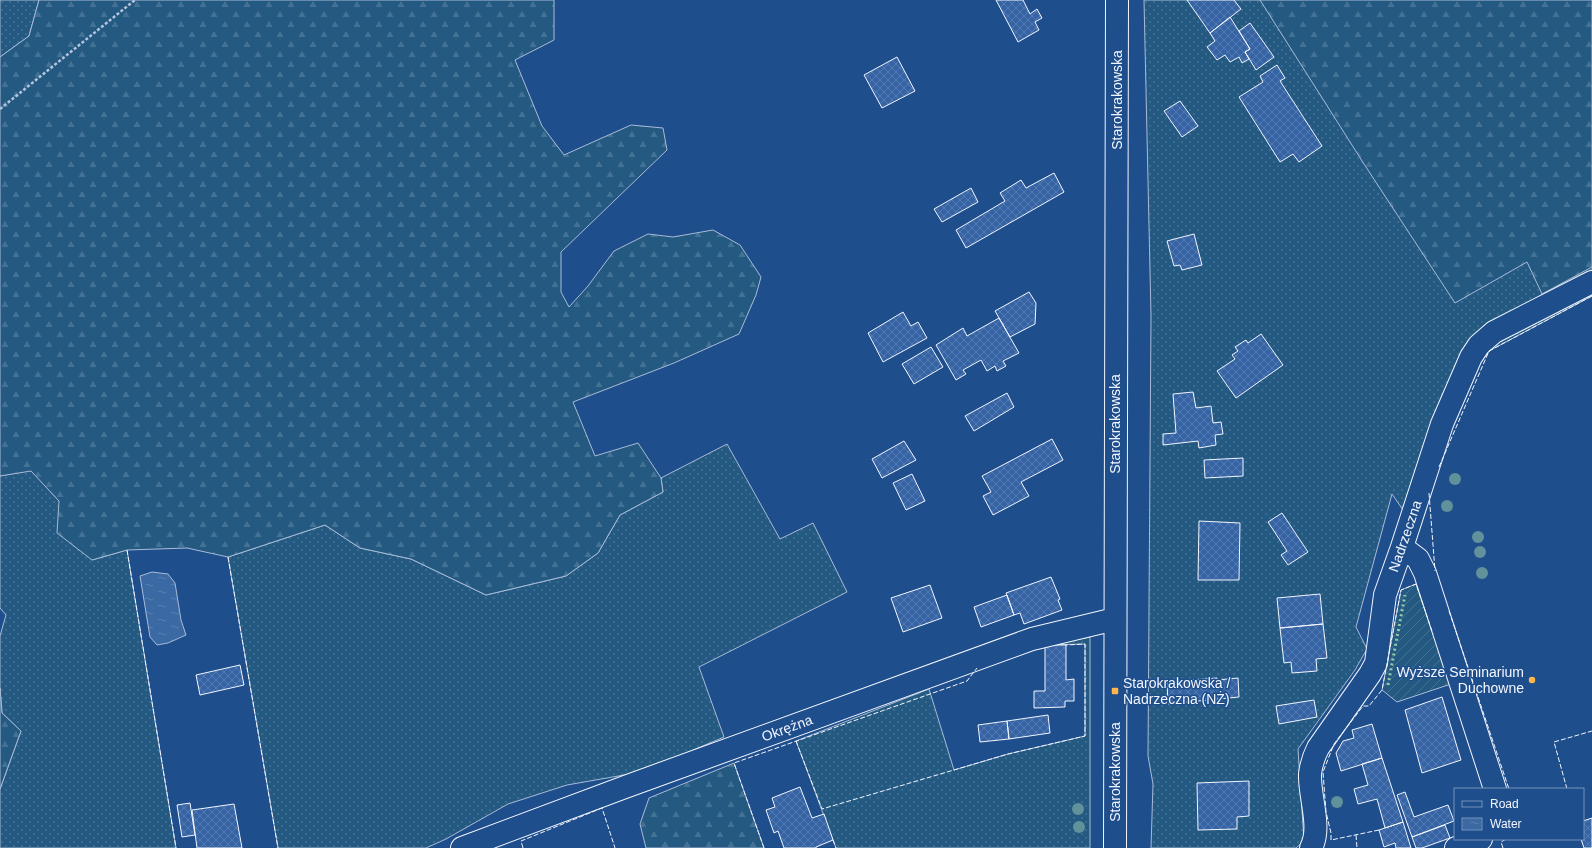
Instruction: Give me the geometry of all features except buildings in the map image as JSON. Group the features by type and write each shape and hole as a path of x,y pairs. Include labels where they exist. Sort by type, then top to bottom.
{"street":[{"name":"Starokrakowska","path":"1115,848 1117,0"},
{"name":"Nadrzeczna","path":"1312,848 1316,833 1310,775 1313,761 1318,748 1370,674 1376,662 1385,595 1442,424 1471,356 1479,345 1494,332 1592,282"},
{"path":"1402,546 1418,559 1425,573 1494,788"},
{"name":"Okrężna","path":"462,848 632,784 1032,639 1115,619"},
{"path":"1456,848 1478,840"}],"path":[{"path":"0,110 135,0"}],"green space":[{"path":"0,0 39,0 29,36 0,57"},
{"path":"39,0 554,0 554,40 515,60 542,126 564,155 631,125 663,128 667,150 561,252 561,292 569,307 588,286 614,251 648,234 673,237 713,230 740,245 761,277 756,295 739,334 674,363 573,402 595,456 638,443 661,478 663,492 620,515 598,553 566,576 486,595 411,559 360,548 325,525 228,557 187,548 127,550 92,560 57,533 59,501 31,471 0,476 0,57 29,36"},
{"path":"1144,0 1592,0 1592,296 1489,351 1435,424 1403,510 1392,494 1356,627 1367,649 1355,670 1298,749 1304,841 1296,848 1151,848 1153,784 1148,756 1151,316"},
{"path":"1260,0 1592,0 1592,267 1542,294 1527,262 1455,303 1364,164"},
{"path":"727,444 780,539 813,523 847,592 699,667 724,737 641,772 567,785 508,804 446,839 426,848 278,848 228,557 325,525 360,548 411,559 486,595 566,576 598,553 620,515 663,492 661,478"},
{"path":"31,470 59,501 92,560 127,550 176,848 0,848 0,789 21,731 2,713 0,688 0,636 6,615 0,608 0,476"},
{"path":"1416,584 1451,684 1397,702 1382,690 1401,590"},
{"path":"1090,637 1090,848 836,848 796,741 929,689 954,770 1008,754 1085,736 1085,644 1045,645"},
{"path":"0,688 2,713 21,731 0,789"},
{"path":"734,763 764,848 646,848 640,824 649,798"}],"water":[{"path":"152,572 168,574 175,583 181,620 186,635 168,643 157,645 150,637 140,576"}],"hedge":[{"path":"1388,685 1405,595"}],"fence":[{"path":"1439,467 1489,351 1592,296"},
{"path":"1429,493 1435,571"},
{"path":"127,550 176,848"},
{"path":"228,557 278,848"},
{"path":"1379,830 1331,840 1331,833 1326,812 1323,772 1334,744 1363,706 1369,706 1382,690 1401,590 1416,584 1433,634"},
{"path":"1449,611 1509,788"},
{"path":"796,741 822,809 1008,754 1085,736 1085,644 1066,645"},
{"path":"764,848 734,763 967,681 977,668"},
{"path":"1567,788 1554,742 1592,731"},
{"path":"523,848 521,841 602,808 615,848"},
{"path":"1356,835 1357,848"},
{"path":"833,840 836,848"},
{"path":"1503,848 1501,842 1504,840"}],"place":[{"name":"Wyższe Seminarium Duchowne","path":"1532,680"},
{"name":"Starokrakowska / Nadrzeczna (NŻ)","path":"1115,691"}]}
